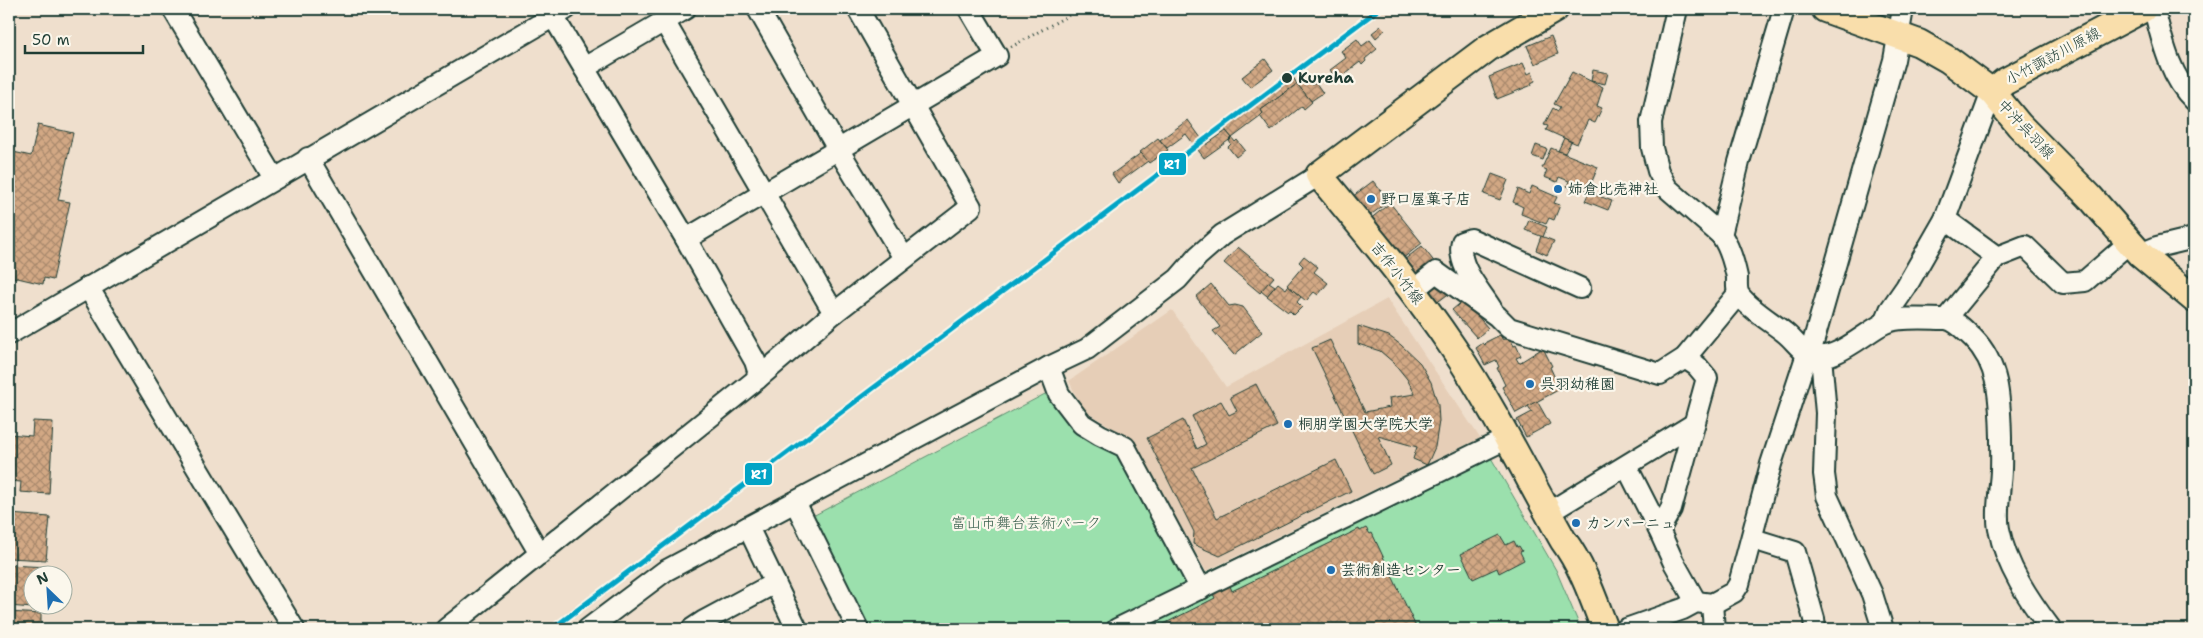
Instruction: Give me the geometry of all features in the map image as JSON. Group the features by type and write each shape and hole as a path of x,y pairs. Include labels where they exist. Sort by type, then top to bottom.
{"main road":[{"path":"1319,175 1488,48 1555,9"},
{"name":"中沖呉羽線","path":"1825,9 1919,43 1949,60 1992,92 2019,125 2049,154 2135,248 2194,299"},
{"name":"小竹諏訪川原線","path":"1992,92 2004,82 2143,9"},
{"name":"吉作小竹線","path":"1319,175 1412,291 1458,356 1508,438 1548,513 1573,554 1588,585 1605,629"}],"street":[{"path":"173,9 274,178"},
{"path":"584,68 685,9"},
{"path":"758,9 838,149 904,258"},
{"path":"446,629 757,379 834,312 971,207 858,9"},
{"path":"686,239 997,56 969,9"},
{"path":"1677,9 1651,122 1652,148 1658,171 1667,188 1721,235 1728,244 1736,276 1738,294 1748,304 1814,355 1826,413 1824,474 1827,496 1872,594 1883,629"},
{"path":"1721,235 1739,162 1784,9"},
{"path":"1626,629 1734,592 1739,584 1753,539 1771,464 1814,355 1816,333 1894,60 1903,9"},
{"path":"2154,9 2165,52 2184,88 2194,100"},
{"path":"9,334 559,12 584,68 686,239 755,360 758,371 757,379"},
{"path":"664,21 834,312"},
{"path":"1885,322 1890,310 1906,287 1945,219 1992,92"},
{"path":"308,158 540,554"},
{"path":"588,629 665,571 1049,367 1087,349 1178,279 1198,256 1222,235 1319,175"},
{"path":"1945,219 1997,257"},
{"path":"1946,319 1997,257 2025,246 2063,283 2085,281 2135,248 2157,247 2194,238"},
{"path":"1496,316 1465,266 1460,252 1462,242 1471,239 1580,288"},
{"path":"1412,291 1436,272 1496,316 1509,328 1660,374 1685,358 1738,294"},
{"path":"88,287 294,629"},
{"path":"1814,355 1842,350 1885,322 1900,320 1953,320 1983,349 1996,379 2000,412 2001,470 1997,515 1998,527 2007,555 2017,576 2030,600 2052,629"},
{"path":"1659,530 1672,509 1707,378 1697,366 1685,358"},
{"path":"1049,367 1060,394 1082,424 1125,447 1201,589"},
{"path":"1548,513 1694,424"},
{"path":"1117,629 1508,438"},
{"path":"1626,467 1673,561 1704,603 1714,629"},
{"path":"795,502 858,629"},
{"path":"748,527 798,629"},
{"path":"1753,539 1795,552 1814,619 1815,629"},
{"path":"701,626 775,583"}],"path":[{"path":"997,56 1080,9"}],"shaded area":[{"name":"桐朋学園大学院大学","path":"1387,299 1480,438 1206,571 1133,440 1083,410 1069,381 1172,310 1226,387"}],"green space":[{"name":"富山市舞台芸術パーク","path":"1045,394 1073,429 1120,453 1185,582 1483,444 1556,570 1581,629 868,629 811,517"}],"building":[{"path":"1381,26 1385,30 1376,38 1372,33"},
{"path":"1551,36 1558,54 1535,64 1527,46"},
{"path":"1357,39 1362,46 1370,40 1377,49 1365,59 1366,61 1362,65 1360,62 1337,80 1330,70 1346,58 1341,51"},
{"path":"1265,59 1273,70 1250,87 1242,77"},
{"path":"1523,63 1528,74 1532,72 1535,81 1531,83 1532,85 1497,99 1489,77"},
{"path":"1593,70 1608,73 1605,84 1591,81"},
{"path":"1572,72 1603,87 1597,106 1602,108 1595,123 1588,120 1577,144 1546,130 1548,126 1544,125 1553,108 1558,111 1560,107 1554,104"},
{"path":"1293,77 1297,84 1261,110 1263,113 1260,117 1232,138 1224,128"},
{"path":"1306,77 1311,85 1316,83 1323,93 1311,101 1297,84"},
{"path":"1297,84 1312,102 1304,109 1302,106 1271,131 1260,116 1263,113 1261,110"},
{"path":"1188,120 1206,145 1226,131 1232,138 1204,158 1186,134 1167,148 1160,140"},
{"path":"38,125 73,133 58,200 70,202 53,280 44,278 43,284 9,276 9,151 31,156"},
{"path":"1158,138 1168,150 1149,163 1140,152"},
{"path":"1232,138 1235,142 1237,140 1245,150 1236,157 1228,147 1231,144 1229,141"},
{"path":"1564,138 1571,142 1565,153 1558,151"},
{"path":"1536,145 1547,149 1543,160 1532,156"},
{"path":"1551,148 1598,167 1588,191 1582,188 1580,192 1567,186 1569,181 1559,177 1557,182 1544,177 1547,170 1542,168"},
{"path":"1141,153 1148,161 1118,183 1112,174"},
{"path":"1492,174 1508,180 1500,200 1484,194"},
{"name":"野口屋菓子店","path":"1373,181 1389,201 1368,217 1352,197"},
{"path":"1532,186 1557,197 1554,203 1560,205 1554,220 1549,218 1546,224 1521,214 1523,207 1513,202 1518,189 1529,194"},
{"path":"1589,192 1612,201 1608,210 1585,201"},
{"path":"1390,203 1422,243 1402,259 1369,220"},
{"path":"1529,220 1547,227 1543,237 1525,230"},
{"path":"1541,236 1554,241 1547,255 1536,250"},
{"path":"1422,246 1436,264 1418,278 1404,260"},
{"path":"1238,247 1274,277 1260,293 1224,263"},
{"path":"1304,256 1318,267 1314,272 1328,283 1318,295 1314,292 1306,301 1287,285 1303,266 1299,262"},
{"path":"1269,282 1275,286 1267,296 1261,291"},
{"path":"1278,283 1286,289 1288,286 1301,297 1297,302 1302,307 1294,315 1267,296"},
{"path":"1211,284 1229,306 1243,307 1262,332 1234,355 1213,331 1220,327 1196,297"},
{"path":"1435,286 1451,292 1435,304 1426,293"},
{"path":"1464,300 1488,328 1477,338 1452,310"},
{"path":"1358,326 1389,336 1401,345 1420,363 1431,382 1438,405 1439,421 1435,447 1427,465 1413,459 1417,447 1378,436 1391,465 1373,474 1312,348 1330,340 1365,412 1390,407 1389,398 1415,394 1407,379 1394,363 1380,351 1358,344"},
{"path":"1500,335 1503,340 1509,337 1514,346 1516,345 1521,356 1516,358 1519,363 1543,348 1560,389 1516,413 1502,387 1505,385 1497,368 1499,367 1496,360 1485,365 1476,348 1483,343 1485,345 1486,342"},
{"path":"1256,384 1277,426 1192,468 1217,518 1336,460 1351,491 1220,556 1193,544 1194,532 1147,438 1183,420 1197,449 1206,444 1192,416 1221,401 1229,415 1237,411 1230,397"},
{"path":"1537,401 1550,424 1526,437 1517,420 1532,412 1528,406"},
{"path":"33,421 53,422 49,494 20,492 21,482 9,481 9,434 32,436"},
{"path":"9,514 50,517 46,560 9,558"},
{"name":"芸術創造センター","path":"1366,528 1370,534 1372,533 1417,629 1154,629 1215,598 1213,594 1230,586 1232,591 1359,529 1360,531"},
{"path":"1500,535 1506,545 1514,541 1517,547 1519,546 1524,560 1499,573 1497,568 1473,579 1461,554"},
{"path":"9,565 28,566 22,566 22,607 9,606"},
{"path":"9,612 22,613 22,616 41,616 41,629 9,629"}],"transit line":[{"name":"R1","path":"552,629 1379,9"}],"place":[{"name":"Kureha","path":"1287,78"},
{"name":"姉倉比売神社","path":"1558,189"},
{"name":"野口屋菓子店","path":"1371,199"},
{"name":"呉羽幼稚園","path":"1530,384"},
{"name":"桐朋学園大学院大学","path":"1288,424"},
{"name":"カンパーニュ","path":"1576,523"},
{"name":"芸術創造センター","path":"1331,570"}]}
